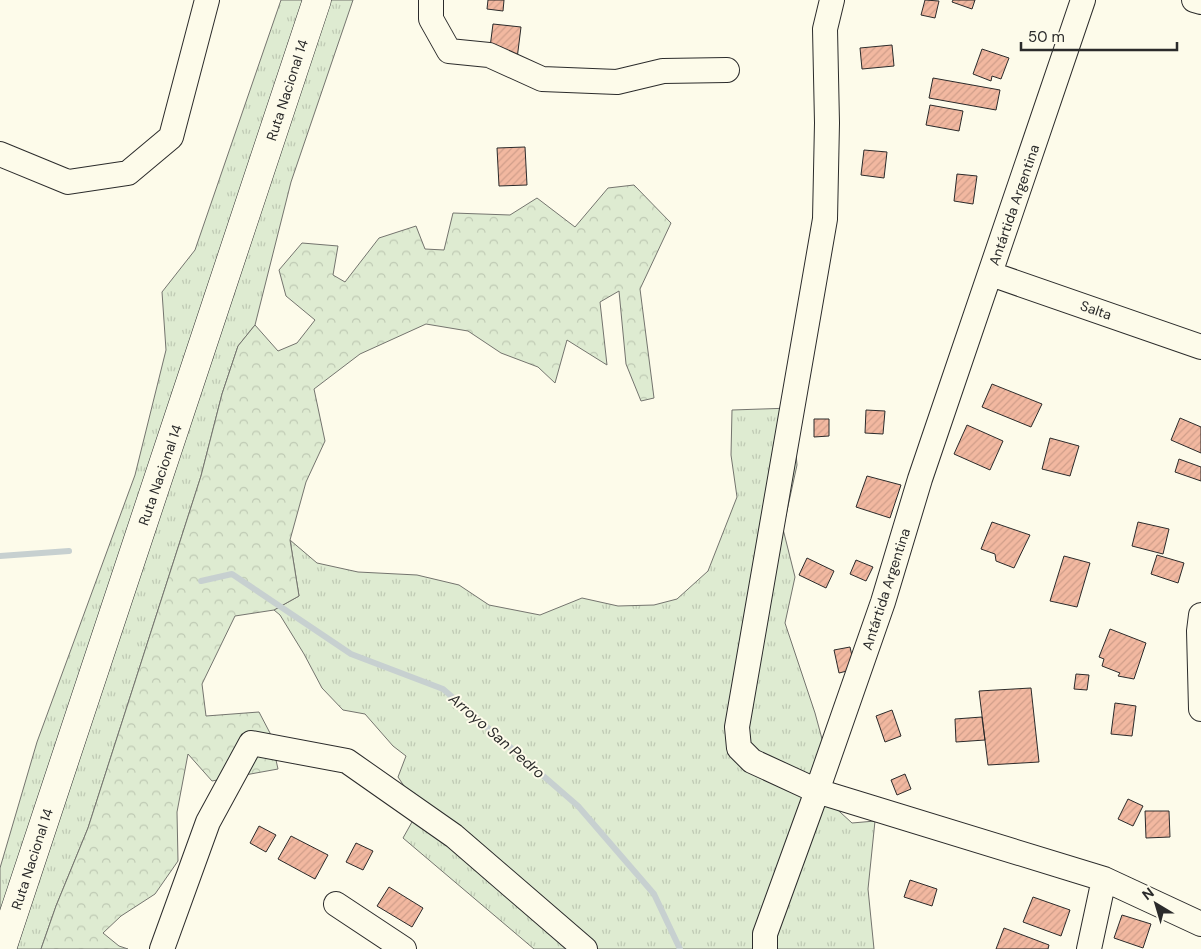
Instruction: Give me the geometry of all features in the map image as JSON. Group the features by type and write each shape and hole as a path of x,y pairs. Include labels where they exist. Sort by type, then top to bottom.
{"highway":[{"name":"Ruta Nacional 14","path":"2,949 317,0"}],"street":[{"path":"0,154 68,182 128,173 170,137 207,0"},
{"path":"431,0 431,19 448,51 489,55 542,78 617,82 663,71 727,70"},
{"path":"832,0 825,29 828,123 825,219 737,727 739,748 752,761 817,791 1104,878 1201,924"},
{"name":"Antártida Argentina","path":"765,949 765,934 883,602 920,479 1083,0"},
{"path":"1194,0 1201,2"},
{"name":"Salta","path":"991,274 1201,347"},
{"path":"1201,615 1199,631 1201,709"},
{"path":"162,949 208,822 251,742 347,761 454,836 585,949"},
{"path":"1089,949 1104,878"},
{"path":"336,904 404,949"}],"green space":[{"path":"281,0 353,0 291,182 255,325 238,346 222,394 201,476 88,828 56,906 41,949 0,949 0,868 37,742 135,475 166,350 162,292 195,250"},
{"path":"634,185 671,223 640,289 654,398 641,401 626,364 619,291 600,302 607,365 567,340 555,383 538,367 501,353 468,331 426,324 360,354 314,389 325,441 306,482 290,540 299,596 274,610 235,616 202,684 206,716 259,712 270,733 278,769 212,781 188,754 177,812 178,861 155,894 121,916 103,933 119,946 128,949 41,949 56,906 88,828 201,476 222,394 238,346 255,325 278,351 297,343 315,320 286,296 279,270 302,243 338,246 333,275 345,282 379,238 416,226 425,249 444,250 453,213 510,215 537,198 575,227 608,188"},
{"path":"792,408 797,465 783,529 795,577 785,623 815,713 825,750 817,791 852,823 875,821 868,889 874,949 534,949 403,838 417,813 410,795 398,777 406,756 393,746 365,714 343,710 322,688 280,615 274,610 299,596 290,540 317,563 358,572 417,575 459,585 489,605 540,615 582,598 618,606 654,605 677,599 708,571 737,497 731,455 732,410"}],"building":[{"path":"488,0 504,0 503,11 487,9"},
{"path":"925,0 939,1 935,18 921,15"},
{"path":"953,0 975,0 972,9 952,2"},
{"path":"493,24 521,27 517,59 489,55"},
{"path":"892,45 894,66 862,69 860,48"},
{"path":"982,49 1009,58 1001,79 992,76 991,81 973,74"},
{"path":"933,78 1000,90 996,110 929,98"},
{"path":"930,105 963,111 959,131 926,125"},
{"path":"525,147 527,185 499,186 497,148"},
{"path":"864,150 887,152 884,178 861,175"},
{"path":"957,174 977,176 973,204 954,201"},
{"path":"992,384 1042,404 1031,427 982,407"},
{"path":"866,410 885,411 883,434 865,433"},
{"path":"1180,418 1201,427 1201,453 1171,440"},
{"path":"814,419 829,419 829,436 814,437"},
{"path":"967,425 1003,441 990,470 954,454"},
{"path":"1050,438 1079,446 1070,476 1042,469"},
{"path":"1179,459 1201,467 1201,481 1175,472"},
{"path":"867,476 901,485 890,518 856,507"},
{"path":"992,522 1030,535 1014,568 996,561 995,554 981,549"},
{"path":"1138,522 1169,529 1163,554 1132,546"},
{"path":"1157,555 1184,563 1178,583 1151,574"},
{"path":"1064,556 1090,563 1077,607 1050,601"},
{"path":"807,558 834,571 826,588 799,575"},
{"path":"856,560 873,567 866,581 850,574"},
{"path":"1110,629 1146,643 1134,679 1118,676 1120,673 1102,666 1104,659 1099,657"},
{"path":"850,647 855,669 839,673 834,650"},
{"path":"1076,674 1089,675 1087,690 1074,689"},
{"path":"1031,688 1039,762 988,765 979,691"},
{"path":"1115,703 1136,706 1132,736 1111,734"},
{"path":"892,710 901,736 885,742 876,716"},
{"path":"982,717 985,740 956,742 955,719"},
{"path":"905,774 911,789 897,795 891,780"},
{"path":"1128,799 1143,806 1133,826 1118,819"},
{"path":"1145,811 1169,811 1170,837 1146,838"},
{"path":"259,826 276,835 266,852 250,843"},
{"path":"291,836 328,855 315,879 278,859"},
{"path":"356,843 373,851 363,870 346,862"},
{"path":"910,880 937,889 932,906 904,897"},
{"path":"389,887 423,908 412,927 377,906"},
{"path":"1033,897 1070,910 1061,936 1023,922"},
{"path":"1122,915 1151,924 1143,948 1114,938"},
{"path":"1004,928 1049,945 1048,949 996,949"}],"waterway":[{"name":"Arroyo San Pedro","path":"0,556 69,551"},
{"name":"Arroyo San Pedro","path":"201,581 232,574 351,654 443,689 578,806 654,894 680,949"}]}
